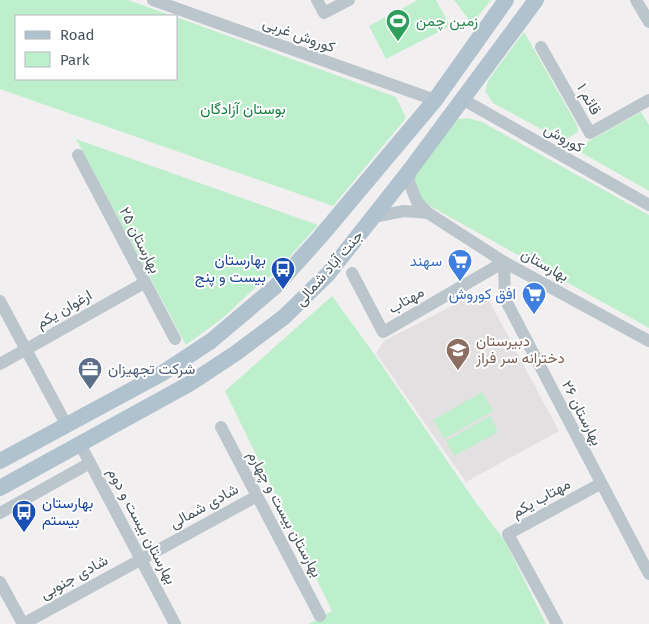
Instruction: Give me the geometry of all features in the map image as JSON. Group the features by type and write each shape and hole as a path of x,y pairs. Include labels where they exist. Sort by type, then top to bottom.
{"main road":[{"name":"جنت آباد شمالی","path":"0,461 161,374 212,341 244,316 290,272 435,100 506,0"},
{"name":"جنت آباد شمالی","path":"0,488 215,368 284,317 328,274 410,170 536,0"}],"street":[{"name":"کوروش غربی","path":"153,0 435,100"},
{"path":"317,0 324,14 350,0"},
{"path":"636,0 649,22"},
{"name":"قائم ۱","path":"541,47 590,133 649,100"},
{"name":"کوروش","path":"462,99 649,205"},
{"name":"بهارستان ۲۵","path":"78,155 175,339"},
{"name":"بهارستان","path":"410,170 409,182 417,202 428,213 504,262 649,341"},
{"name":"بهارستان","path":"373,217 404,211 428,213"},
{"name":"مهتاب","path":"352,273 383,332 504,262"},
{"name":"بهارستان ۲۶","path":"504,262 505,299 600,484 647,566"},
{"name":"ارغوان یکم","path":"0,364 144,283"},
{"path":"0,301 67,426"},
{"name":"بهارستان بیست و چهارم","path":"221,427 320,616"},
{"name":"بهارستان بیست و دوم","path":"80,444 175,624"},
{"path":"0,512 90,463"},
{"name":"مهتاب یکم","path":"557,624 508,534 600,484"},
{"name":"شادی شمالی","path":"141,559 257,496"},
{"name":"شادی جنوبی","path":"23,624 141,559"},
{"path":"0,582 23,624"}],"shaded area":[{"name":"دبیرستان دخترانه سر فراز","path":"479,292 486,295 559,431 466,482 376,353 384,341"}],"green space":[{"name":"بوستان آزادگان","path":"0,0 128,0 170,15 15,15 15,80 178,80 178,18 396,97 406,118 333,206 0,89"},
{"name":"زمین چمن","path":"418,0 436,0 450,26 386,59 369,26"},
{"path":"454,0 491,0 472,24"},
{"path":"524,32 577,125 578,132 563,141 493,103 485,91 489,79"},
{"path":"641,112 649,125 649,191 575,149"},
{"path":"468,118 482,122 649,215 649,328 430,206 418,196 412,183 417,169 458,119"},
{"path":"76,139 318,225 274,274 261,282 224,317 186,345"},
{"path":"332,296 474,500 505,541 546,624 309,624 332,611 225,391"},
{"path":"482,392 493,411 444,439 433,420"},
{"path":"490,416 498,432 454,456 446,441"}],"place":[{"name":"زمین چمن","path":"398,42"},
{"name":"سهند","path":"460,282"},
{"name":"بهارستان بیست و پنج","path":"283,290"},
{"name":"افق کوروش","path":"534,315"},
{"name":"دبیرستان دخترانه سر فراز","path":"458,371"},
{"name":"شرکت تجهیزان","path":"90,390"},
{"name":"بهارستان بیستم","path":"24,533"}]}
